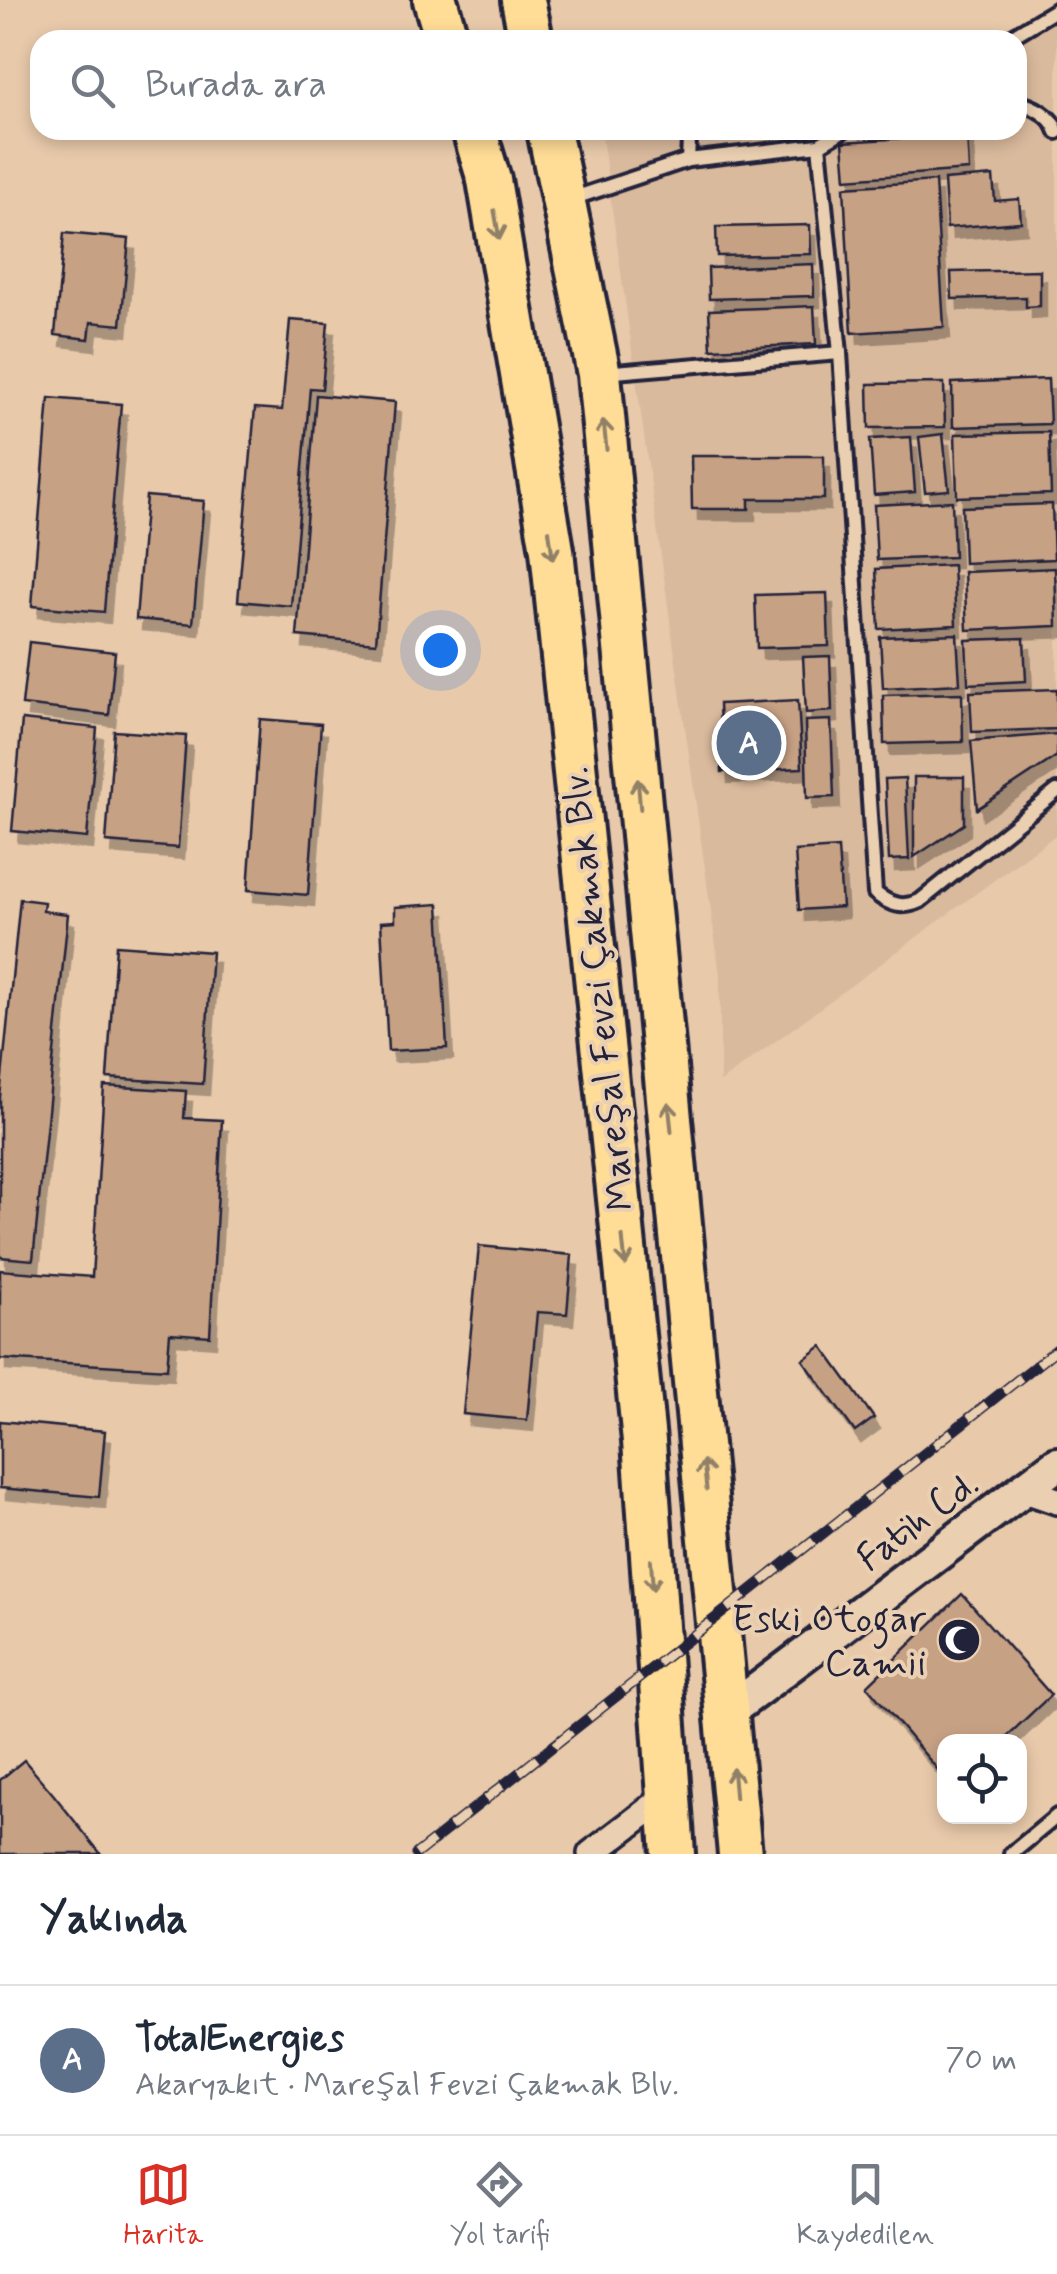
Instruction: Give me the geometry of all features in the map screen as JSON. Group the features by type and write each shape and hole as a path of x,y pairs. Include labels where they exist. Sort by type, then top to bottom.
{"main road":[{"path":"434,0 444,30"},
{"path":"523,0 529,30"},
{"name":"Mareşal Fevzi Çakmak Blv.","path":"477,140 492,200 552,550 644,1441 673,1854"},
{"name":"Mareşal Fevzi Çakmak Blv.","path":"552,140 599,374 740,1854"}],"street":[{"name":"Fatih Cd.","path":"728,1712 1057,1464"},
{"path":"1024,1490 1057,1501"},
{"path":"591,1854 667,1796"}],"lane":[{"path":"1022,30 1057,9"},
{"path":"1027,105 1040,110 1055,124 1057,132"},
{"path":"688,160 690,140"},
{"path":"564,202 688,160 826,140"},
{"path":"819,144 840,353 876,892 892,904 911,905 920,901 1057,790"},
{"path":"599,374 840,353"},
{"path":"1011,1854 1057,1816"}],"shaded area":[{"path":"1057,23 1057,834 720,1082 720,975 602,140 1027,140 1027,30 978,30"}],"building":[{"path":"967,140 969,170 846,179 843,142"},
{"path":"993,176 995,201 1019,199 1021,222 947,228 944,180"},
{"path":"935,181 944,327 852,333 844,187"},
{"path":"810,225 811,254 717,256 716,227"},
{"path":"64,233 129,239 121,325 91,322 89,339 55,335"},
{"path":"813,264 814,296 709,299 708,268"},
{"path":"1040,270 1040,306 1026,307 1026,297 952,299 951,272"},
{"path":"814,306 816,344 711,349 709,310"},
{"path":"290,320 328,323 322,389 310,388 291,606 238,601 255,408 282,410"},
{"path":"1048,379 1050,424 953,427 952,383"},
{"path":"944,383 945,427 869,428 868,384"},
{"path":"316,395 395,402 376,643 297,636"},
{"path":"49,398 121,404 104,612 32,606"},
{"path":"1049,432 1051,494 957,497 955,434"},
{"path":"943,434 949,490 925,492 919,437"},
{"path":"911,437 915,492 874,495 870,439"},
{"path":"691,456 824,456 824,499 749,499 749,509 692,509"},
{"path":"146,496 204,501 193,624 136,619"},
{"path":"952,501 954,557 877,560 874,505"},
{"path":"1052,504 1054,559 964,563 962,507"},
{"path":"953,565 956,625 879,629 876,569"},
{"path":"1055,568 1057,626 967,630 964,572"},
{"path":"827,593 829,646 757,648 755,595"},
{"path":"957,634 960,684 883,688 880,637"},
{"path":"1024,638 1026,681 968,684 966,640"},
{"path":"29,642 115,652 109,715 22,705"},
{"path":"830,656 832,711 806,713 803,657"},
{"path":"1057,689 1057,729 972,732 970,692"},
{"path":"962,693 963,742 884,744 883,695"},
{"path":"798,700 802,768 722,772 719,704"},
{"path":"260,719 321,724 308,895 248,890"},
{"path":"22,720 97,728 87,838 12,831"},
{"path":"831,720 834,797 807,798 805,721"},
{"path":"114,731 186,736 178,848 106,842"},
{"path":"1057,734 1057,756 977,809 971,741"},
{"path":"914,777 964,777 964,824 914,857"},
{"path":"905,778 909,859 889,860 885,779"},
{"path":"838,848 842,907 799,910 795,851"},
{"path":"20,899 44,902 43,911 68,914 33,1260 0,1257 0,1097"},
{"path":"439,904 447,1048 388,1051 381,922 395,921 395,907"},
{"path":"116,945 212,952 203,1084 107,1078"},
{"path":"104,1086 186,1091 184,1118 222,1120 210,1336 170,1333 167,1369 0,1359 0,1270 92,1277"},
{"path":"479,1246 572,1255 567,1314 537,1312 527,1420 463,1414"},
{"path":"822,1346 874,1418 855,1432 803,1360"},
{"path":"0,1421 105,1431 99,1497 0,1488"},
{"name":"Eski Otogar Camii","path":"962,1594 1051,1695 1010,1734 937,1734 937,1769 867,1686"},
{"path":"24,1760 101,1854 0,1854 0,1780"}],"railway":[{"path":"416,1854 1057,1349"}],"place":[{"name":"TotalEnergies","path":"749,743"},
{"name":"Eski Otogar Camii","path":"959,1640"}]}
